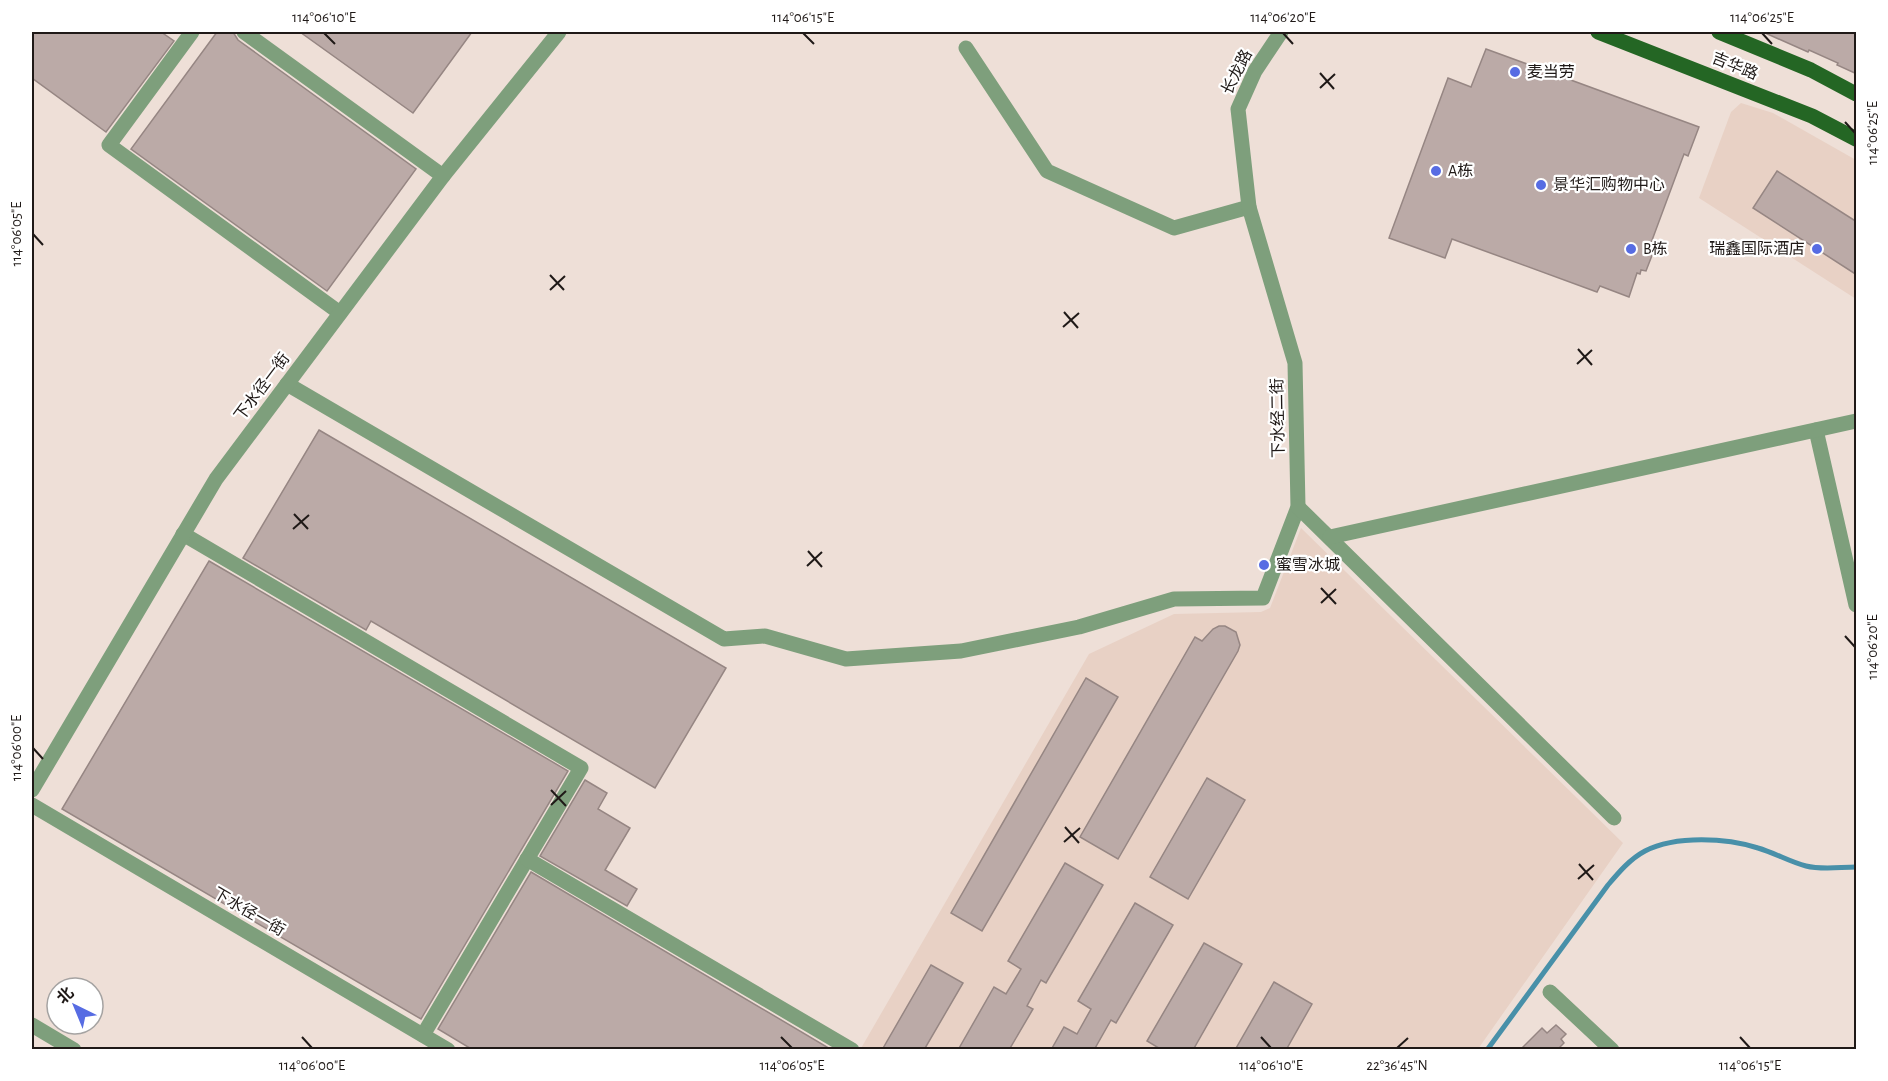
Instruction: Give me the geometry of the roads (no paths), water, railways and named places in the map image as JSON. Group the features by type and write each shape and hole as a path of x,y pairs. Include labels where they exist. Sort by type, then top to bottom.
{"main road":[{"name":"吉华路","path":"1598,32 1812,116 1857,139"},
{"name":"吉华路","path":"1719,32 1810,70 1857,94"}],"street":[{"path":"192,32 109,145 340,313"},
{"path":"244,32 443,176"},
{"name":"下水径一街","path":"32,790 216,479 443,176 559,32"},
{"name":"长龙路","path":"1245,169 1238,109 1255,71 1281,32"},
{"path":"966,48 1047,171 1174,228 1249,207"},
{"name":"下水经二街","path":"287,384 724,639 765,636 846,658 961,651 1079,627 1174,599 1263,598 1298,507 1295,363 1249,207 1245,169"},
{"path":"1330,537 1857,421"},
{"path":"1816,430 1857,605"},
{"path":"1298,507 1614,818"},
{"path":"183,534 581,768 423,1035"},
{"name":"下水径一街","path":"32,805 448,1050"},
{"path":"527,859 852,1050"},
{"path":"1550,992 1612,1050"},
{"path":"32,1025 74,1050"}],"waterway":[{"path":"1487,1050 1608,885 1630,862 1645,851 1671,842 1717,840 1758,848 1806,866 1856,867"}],"place":[{"name":"麦当劳","path":"1515,72"},
{"name":"A栋","path":"1436,171"},
{"name":"景华汇购物中心","path":"1541,185"},
{"name":"B栋","path":"1631,249"},
{"name":"瑞鑫国际酒店","path":"1817,249"},
{"name":"蜜雪冰城","path":"1264,565"}]}
